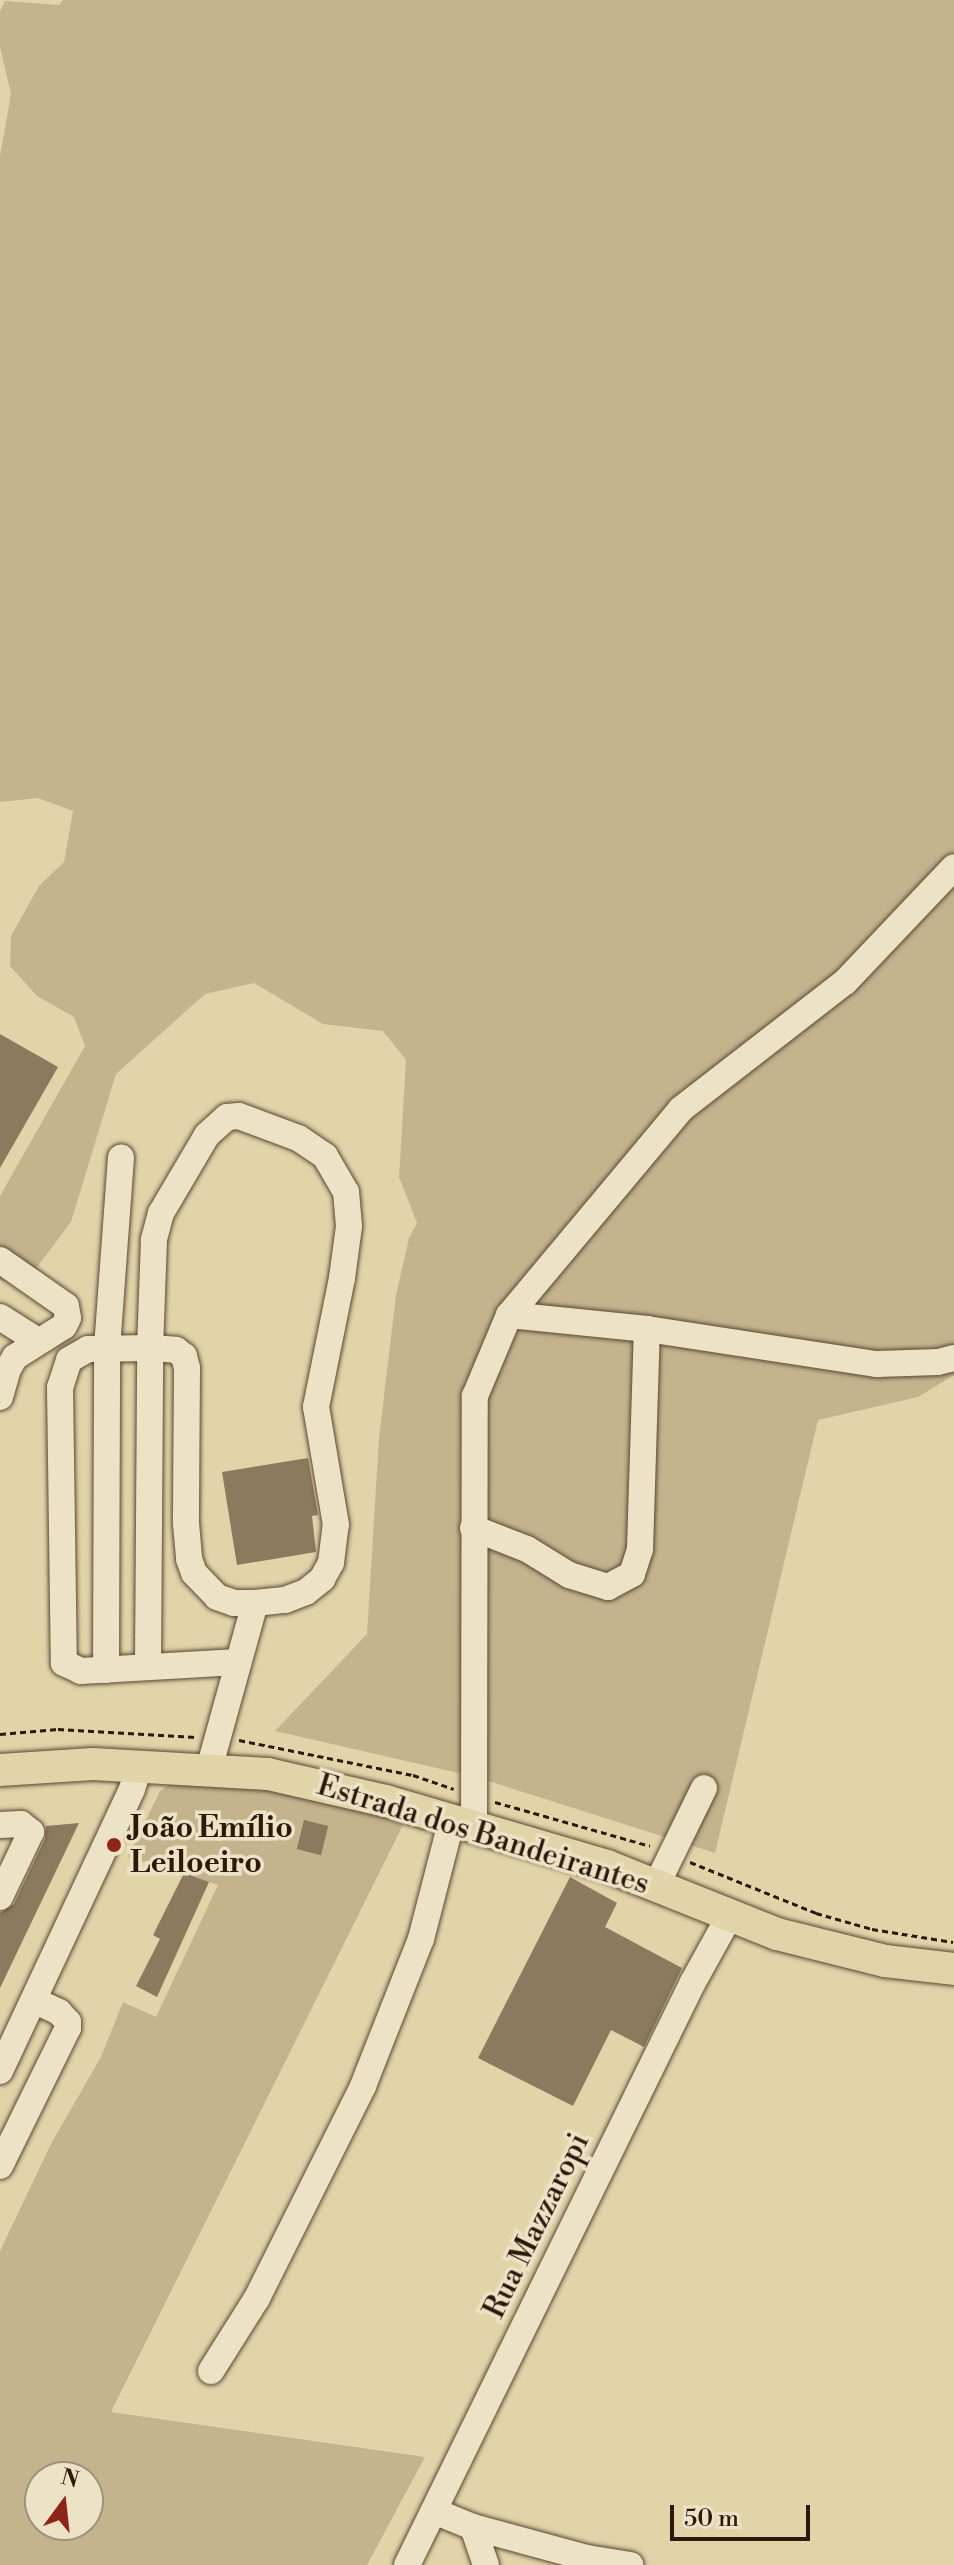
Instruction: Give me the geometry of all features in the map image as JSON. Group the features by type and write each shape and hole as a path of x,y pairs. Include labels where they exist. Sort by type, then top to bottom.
{"main road":[{"name":"Estrada dos Bandeirantes","path":"0,1770 34,1765 140,1765 280,1777 463,1823 607,1866 729,1917 833,1949 885,1961 954,1969"}],"street":[{"path":"211,2371 257,2298 363,2086 463,1823 475,1396 509,1315 681,1109 845,982 954,867"},
{"path":"148,1667 150,1348 154,1240 161,1213 207,1135 227,1117 239,1116 298,1138 325,1156 346,1192 349,1226 316,1407 333,1498 335,1543 322,1579 306,1592 285,1600 234,1603 217,1597 194,1573 186,1523 187,1368 184,1356 176,1350 150,1348 107,1348 76,1354 63,1370 60,1387 64,1663 74,1670 106,1670 238,1662"},
{"path":"106,1670 107,1348 121,1158"},
{"path":"0,1260 66,1306 68,1318 64,1326 15,1357 0,1397"},
{"path":"509,1315 647,1329 877,1364 938,1362 954,1358"},
{"path":"0,1317 38,1341"},
{"path":"473,1528 527,1549 569,1575 608,1587 632,1574 640,1549 647,1329"},
{"path":"209,1769 255,1603"},
{"path":"0,2071 132,1789 140,1765"},
{"path":"656,1886 704,1788"},
{"path":"0,1825 21,1824 31,1832 0,1897"},
{"name":"Rua Mazzaropi","path":"407,2565 693,1982 729,1917"},
{"path":"0,2166 68,2028 68,2022 59,2012 35,2001"},
{"path":"434,2511 473,2527 587,2558 630,2565"},
{"path":"473,2527 486,2565"}],"shaded area":[{"path":"63,0 954,0 954,1375 918,1397 818,1420 715,1853 476,1777 275,1731 367,1634 379,1438 396,1295 409,1238 417,1223 399,1177 406,1060 383,1031 323,1024 254,983 205,994 116,1074 71,1222 23,1286 0,1280 0,1196 85,1046 74,1017 37,996 10,966 11,936 39,886 64,862 73,811 38,798 0,802 0,156 11,94 0,47 0,11 5,1 59,5"},
{"path":"179,1778 250,1784 406,1819 111,2412 425,2457 367,2565 0,2565 0,2251 52,2142 101,2057 123,2002 156,2017 218,1885 128,1857 160,1791"}],"building":[{"path":"0,1034 58,1067 0,1168"},
{"path":"308,1458 318,1515 312,1516 316,1552 237,1565 222,1472"},
{"path":"304,1820 328,1826 321,1855 297,1849"},
{"path":"79,1823 0,1988 0,1913 14,1904 45,1839 46,1826"},
{"path":"184,1873 209,1882 157,1997 136,1986 160,1939 153,1935"},
{"path":"570,1877 617,1903 605,1927 682,1968 644,2047 611,2030 573,2106 478,2058"}],"place":[{"name":"João Emílio Leiloeiro","path":"114,1845"}]}
